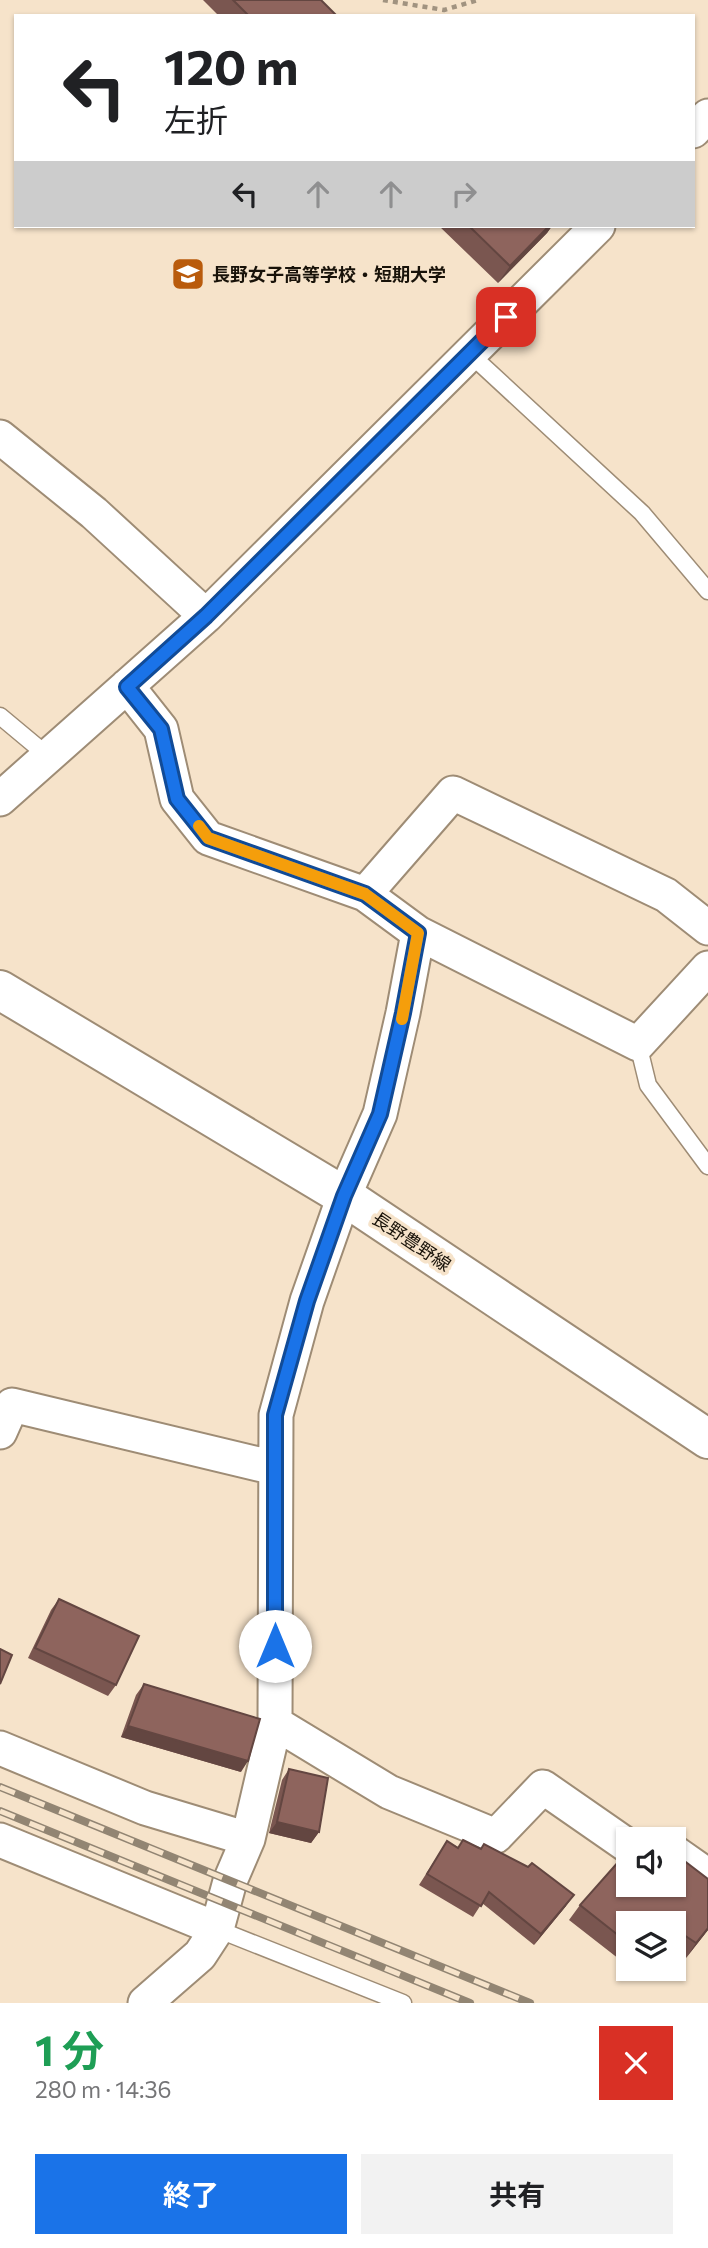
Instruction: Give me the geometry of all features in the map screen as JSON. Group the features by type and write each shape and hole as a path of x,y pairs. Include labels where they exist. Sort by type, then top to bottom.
{"main road":[{"name":"長野豊野線","path":"0,990 344,1196 708,1439"}],"street":[{"path":"695,129 708,116"},
{"path":"0,799 206,616 596,228"},
{"path":"0,437 94,513 206,616"},
{"path":"127,687 161,729 177,799 208,838 365,894 418,933 638,1044 708,968"},
{"path":"365,894 453,793 666,895 708,928"},
{"path":"145,2003 200,1955 216,1929 230,1881 248,1839 275,1723 275,1415 307,1301 344,1196 380,1114 418,933"},
{"path":"0,1432 12,1405 275,1468"},
{"path":"275,1723 389,1792 496,1836 543,1787 616,1838"},
{"path":"0,1748 145,1808 248,1839"},
{"path":"0,1840 216,1929"},
{"path":"686,1860 708,1876"}],"lane":[{"path":"470,354 642,513 708,591"},
{"path":"0,716 48,756"},
{"path":"638,1044 648,1085 708,1166"},
{"path":"216,1929 403,2003"}],"path":[{"path":"383,0 444,10 478,0"}],"building":[{"path":"233,0 321,0 335,14 247,14"},
{"path":"471,228 547,228 510,266"},
{"path":"59,1599 139,1636 116,1685 35,1648"},
{"path":"0,1649 12,1655 0,1684"},
{"path":"144,1684 260,1719 248,1761 128,1726"},
{"path":"289,1769 328,1778 319,1832 277,1822"},
{"path":"463,1840 481,1849 484,1844 528,1867 532,1863 574,1895 541,1934 489,1892 481,1906 427,1874 447,1841 458,1848"},
{"path":"686,1862 708,1879 708,1928 696,1943 686,1936 686,1911 616,1911 616,1934 580,1905 616,1864 616,1897 686,1897"}],"railway":[{"path":"0,1787 530,2003"},
{"path":"0,1811 470,2003"}],"slow traffic":[{"path":"199,826 208,838 365,894 418,933 402,1019"}],"place":[{"name":"長野女子高等学校・短期大学","path":"188,274"}],"route":[{"path":"275,1646 275,1415 307,1301 344,1196 380,1114 418,933 365,894 208,838 177,799 161,729 127,687 206,616 506,317"}]}
